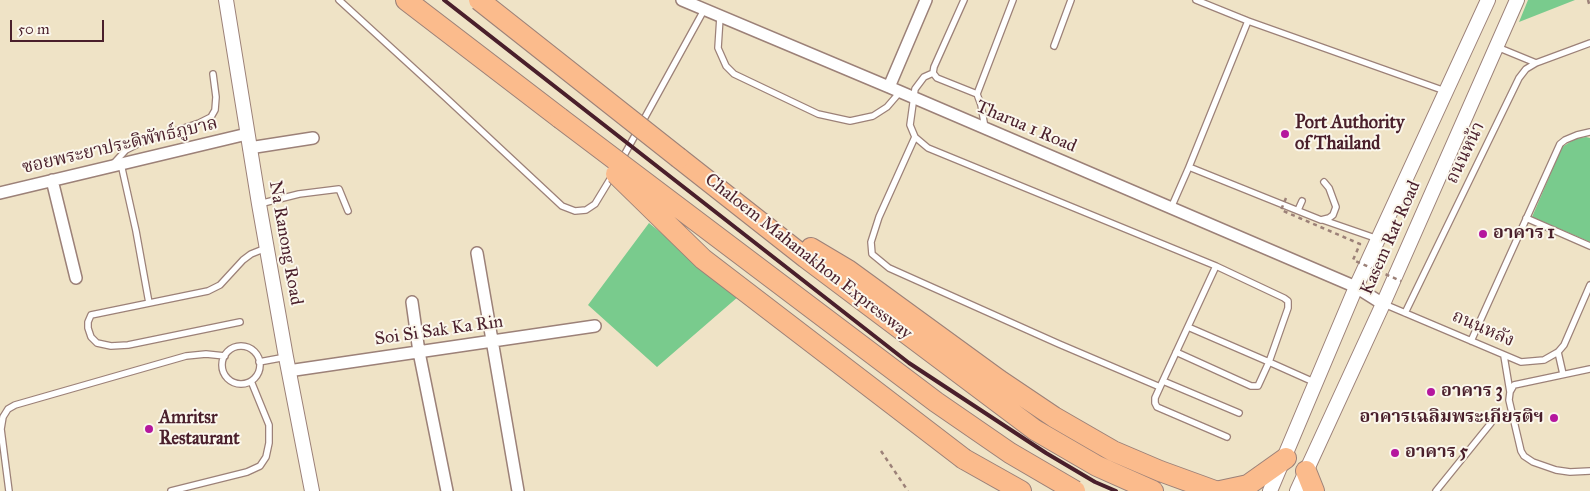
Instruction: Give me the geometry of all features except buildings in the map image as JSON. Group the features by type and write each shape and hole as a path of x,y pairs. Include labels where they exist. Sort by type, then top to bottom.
{"highway":[{"name":"Chaloem Mahanakhon Expressway","path":"406,0 936,402 1010,452 1075,491"},
{"name":"Chaloem Mahanakhon Expressway","path":"479,0 806,258 1035,430 1097,466 1152,491"},
{"path":"560,118 703,259 964,459 1021,491"},
{"path":"736,203 848,270 999,380 1054,417 1113,451 1215,491"},
{"path":"1220,491 1248,485 1286,458"},
{"path":"1306,471 1314,491"}],"street":[{"name":"Na Ranong Road","path":"226,0 248,141 288,371 312,491"},
{"name":"Tharua 1 Road","path":"682,0 914,97 1356,287 1383,304"},
{"path":"889,87 926,0"},
{"name":"Kasem Rat Road","path":"1270,491 1286,458 1356,287 1488,0"},
{"name":"Kasem Rat Road","path":"1297,491 1383,304 1517,0"},
{"name":"ซอยพระยาประดิพัทธ์ภูบาล","path":"0,193 116,165 248,141 314,138"},
{"path":"52,180 76,278"},
{"path":"477,254 518,491"},
{"path":"412,302 419,352 447,491"},
{"name":"Soi Si Sak Ka Rin","path":"288,371 595,326"}],"lane":[{"path":"339,0 562,206 575,211 586,210 595,204 630,145 704,10"},
{"path":"964,0 933,73 937,78 977,94"},
{"path":"985,128 977,94 1013,0"},
{"path":"1054,46 1071,0"},
{"path":"1196,0 1248,21 1445,91"},
{"path":"720,17 718,48 726,66 734,74 818,114 850,121 873,116 887,107 901,92"},
{"path":"1171,208 1248,21"},
{"name":"ถนนหน้า","path":"1405,313 1518,78 1526,69 1536,63 1590,43"},
{"path":"1497,46 1536,63"},
{"path":"933,73 924,77 915,88 910,125 915,136 928,148 1216,266 1288,301 1288,308 1258,386 1176,352"},
{"path":"149,303 136,231 116,165 126,150 142,142 199,123 211,117 215,110 216,97 213,74"},
{"path":"1471,341 1560,144 1577,135 1590,132"},
{"path":"915,136 879,217 871,242 872,254 889,268 1160,387"},
{"path":"1189,167 1321,220 1378,238"},
{"path":"1321,220 1333,216 1336,207 1329,188 1324,182"},
{"path":"259,204 299,194 339,189 348,211"},
{"path":"1298,210 1302,201"},
{"path":"1526,218 1590,246"},
{"path":"240,322 128,345 111,346 96,343 91,337 88,328 88,322 92,315 208,291 220,285 251,254 267,247"},
{"path":"1216,266 1155,398 1155,403 1157,407 1228,436"},
{"path":"1563,374 1558,352 1564,345 1590,285"},
{"name":"ถนนหลัง","path":"1383,304 1521,362 1544,360 1558,352"},
{"path":"1188,327 1316,383"},
{"path":"237,346 249,348 258,356 260,368 255,378 245,384 233,383 224,375 222,363 225,356 226,352 237,346"},
{"path":"10,491 2,429 3,417 8,409 15,404 186,356 206,354 225,356"},
{"path":"1504,356 1510,392 1509,400 1521,451 1524,456 1533,462 1556,470 1570,472 1590,471"},
{"path":"259,362 286,357"},
{"path":"1510,392 1514,385 1522,382 1590,369"},
{"path":"171,491 247,472 260,466 266,457 269,443 269,425 251,381"},
{"path":"1163,381 1239,413"},
{"path":"1436,491 1491,423"}],"path":[{"path":"1588,0 1590,8"},
{"path":"1286,198 1281,210 1360,244 1353,260 1401,281"},
{"path":"881,451 908,491"}],"green space":[{"path":"1528,0 1575,0 1519,22"},
{"path":"1590,138 1590,242 1532,217 1562,147 1575,139"},
{"path":"649,223 739,296 657,367 588,305"}],"railway":[{"path":"444,0 909,363 1046,453 1095,482 1116,491"}],"place":[{"name":"Port Authority of Thailand","path":"1285,134"},
{"name":"อาคาร 1","path":"1483,234"},
{"name":"อาคาร 3","path":"1431,392"},
{"name":"อาคารเฉลิมพระเกียรติฯ","path":"1554,418"},
{"name":"Amritsr Restaurant","path":"149,429"},
{"name":"อาคาร 5","path":"1395,453"}]}
